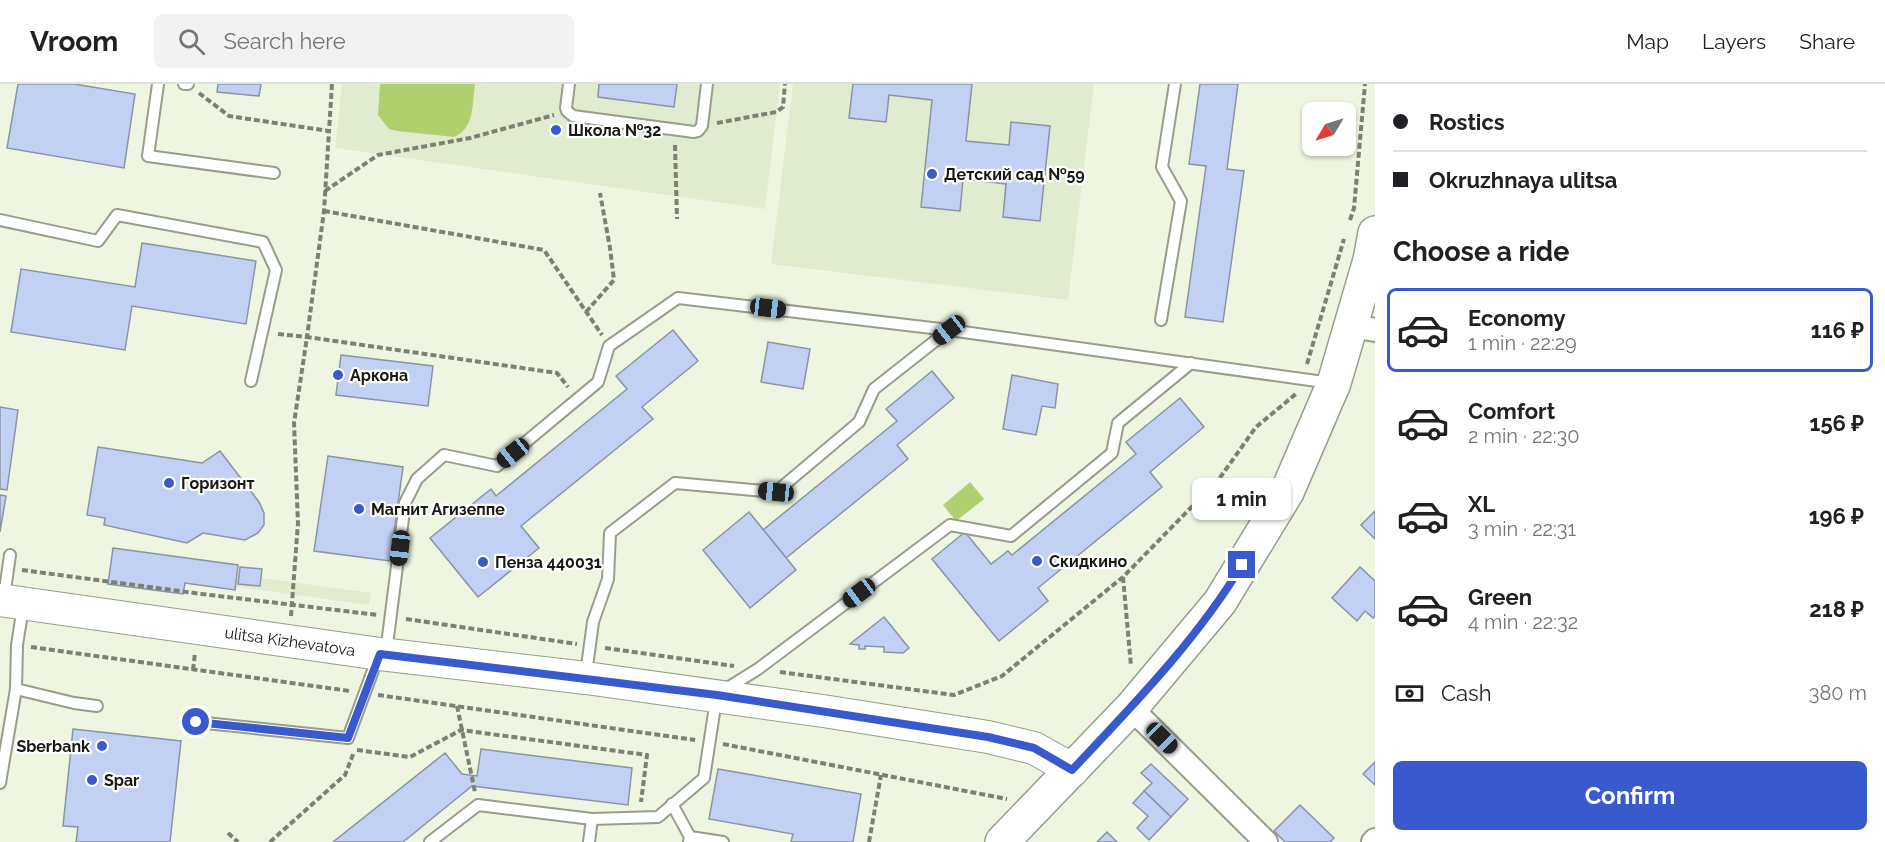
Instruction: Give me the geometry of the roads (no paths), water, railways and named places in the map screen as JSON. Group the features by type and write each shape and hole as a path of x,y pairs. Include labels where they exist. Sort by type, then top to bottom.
{"main road":[{"path":"1002,842 1131,708 1220,602 1287,492 1318,381 1364,328 1373,251"},
{"name":"ulitsa Kizhevatova","path":"9,602 383,654 717,695 988,737 1034,748 1072,770"}],"street":[{"path":"1131,708 1266,842"}],"lane":[{"path":"158,84 148,156 274,173"},
{"path":"569,84 567,111 573,116 694,132 702,126 706,84"},
{"path":"1161,320 1180,201 1162,167 1174,84"},
{"path":"0,220 98,241 117,214 263,242 276,270 251,381"},
{"path":"196,722 348,738 383,654 392,617 405,503 417,479 444,455 497,466 598,382 609,346 678,298 949,330 1318,381"},
{"path":"586,678 593,622 608,579 610,534 675,483 776,492 859,422 874,389 949,330"},
{"path":"430,842 478,805 592,819 658,817 704,778 717,695 758,669 950,525 1011,536 1112,453 1118,423 1191,363"},
{"path":"0,783 16,689 17,645 9,602 10,555"},
{"path":"16,689 97,706"},
{"path":"672,804 690,839 723,842"},
{"path":"589,842 592,819"}],"place":[{"name":"Школа №32","path":"556,130"},
{"name":"Детский сад №59","path":"932,174"},
{"name":"Аркона","path":"338,375"},
{"name":"Горизонт","path":"169,483"},
{"name":"Магнит Агизеппе","path":"359,509"},
{"name":"Скидкино","path":"1037,561"},
{"name":"Пенза 440031","path":"483,562"},
{"name":"Sberbank","path":"102,746"},
{"name":"Spar","path":"92,780"}]}
